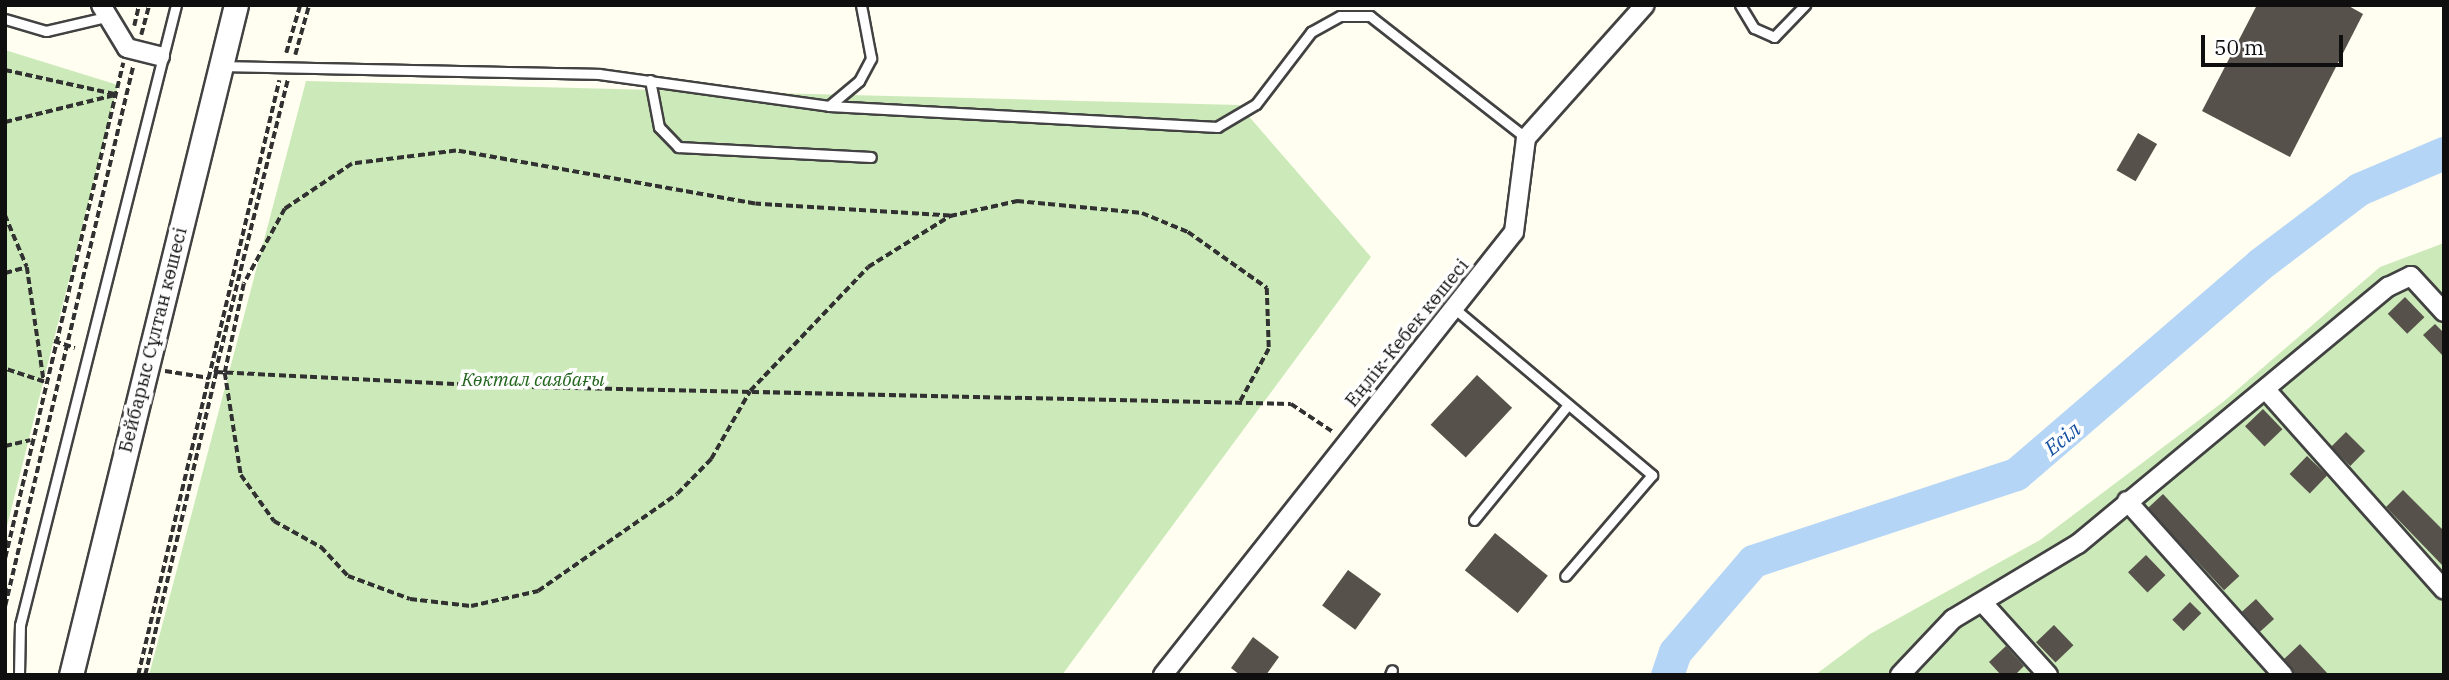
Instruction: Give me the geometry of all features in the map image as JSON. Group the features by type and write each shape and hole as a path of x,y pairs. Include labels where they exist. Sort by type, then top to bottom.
{"street":[{"name":"Бейбарыс Сұлтан көшесі","path":"71,675 236,5"},
{"path":"1526,138 1645,5"},
{"path":"104,11 132,49 159,56"},
{"name":"Еңлік-Кебек көшесі","path":"1163,675 1514,232 1526,138"},
{"path":"1900,675 1953,619 2078,544 2127,501 2267,391 2388,287 2411,276 2444,312"},
{"path":"2267,391 2444,590"},
{"path":"2127,501 2283,675"},
{"path":"1983,603 2048,675"}],"lane":[{"path":"19,675 20,625 159,56 176,5"},
{"path":"829,106 859,81 871,58 861,5"},
{"path":"1740,5 1754,28 1774,37 1805,5"},
{"path":"5,19 46,31 104,11"},
{"path":"222,66 650,80 829,106 1217,127 1256,104 1311,32 1340,16 1370,16 1526,138"},
{"path":"650,80 659,127 678,147 871,156"},
{"path":"1455,309 1652,475 1565,576"},
{"path":"1474,520 1567,406"}],"path":[{"path":"5,606 67,346 132,49 139,5"},
{"path":"5,558 44,382 116,95 149,5"},
{"path":"145,675 300,5"},
{"path":"138,675 208,379 287,68 309,5"},
{"path":"5,70 116,95"},
{"path":"5,122 116,95"},
{"path":"950,216 868,267 750,391 711,459 677,494 538,591 471,606 410,599 348,576 321,547 274,521 241,475 225,373 243,284 285,209 352,164 409,152 456,151 755,204 950,216 1017,201 1102,205 1188,232 1229,258 1267,288 1270,305 1269,349 1239,404"},
{"path":"5,215 27,267 44,382"},
{"path":"5,273 27,267"},
{"path":"54,341 87,352"},
{"path":"146,367 208,379"},
{"path":"5,369 44,382"},
{"path":"208,379 216,372 750,391 1291,404 1347,441"},
{"path":"5,446 32,439"}],"green space":[{"path":"5,50 118,85 5,534"},
{"name":"Көктал саябағы","path":"306,81 1239,105 1371,257 1062,675 149,675"},
{"path":"2444,243 2444,675 1815,675 1870,634 2040,540 2223,402 2380,267"}],"building":[{"path":"2257,5 2347,5 2363,14 2290,157 2202,111"},
{"path":"2138,133 2157,144 2136,181 2116,170"},
{"path":"2405,297 2424,317 2407,334 2388,314"},
{"path":"2435,324 2444,333 2444,357 2423,335"},
{"path":"1477,375 1512,408 1466,457 1431,425"},
{"path":"2263,409 2282,429 2264,447 2245,426"},
{"path":"2346,432 2365,451 2350,466 2331,447"},
{"path":"2307,456 2327,475 2310,493 2290,474"},
{"path":"2403,490 2444,531 2444,567 2386,507"},
{"path":"2163,494 2239,576 2224,590 2148,508"},
{"path":"1495,533 1548,576 1518,613 1465,570"},
{"path":"2146,555 2165,575 2147,593 2128,572"},
{"path":"1348,570 1381,594 1355,630 1322,606"},
{"path":"2256,599 2274,619 2260,632 2242,612"},
{"path":"2190,602 2201,613 2184,631 2172,620"},
{"path":"2054,625 2073,645 2055,663 2036,642"},
{"path":"1253,637 1279,657 1266,675 1240,675 1231,668"},
{"path":"2300,644 2329,675 2294,675 2284,659"},
{"path":"2006,646 2024,666 2015,675 2001,675 1989,662"}],"waterway":[{"name":"Есіл","path":"1667,675 1675,652 1753,561 2016,474 2260,264 2359,189 2444,153"}]}
